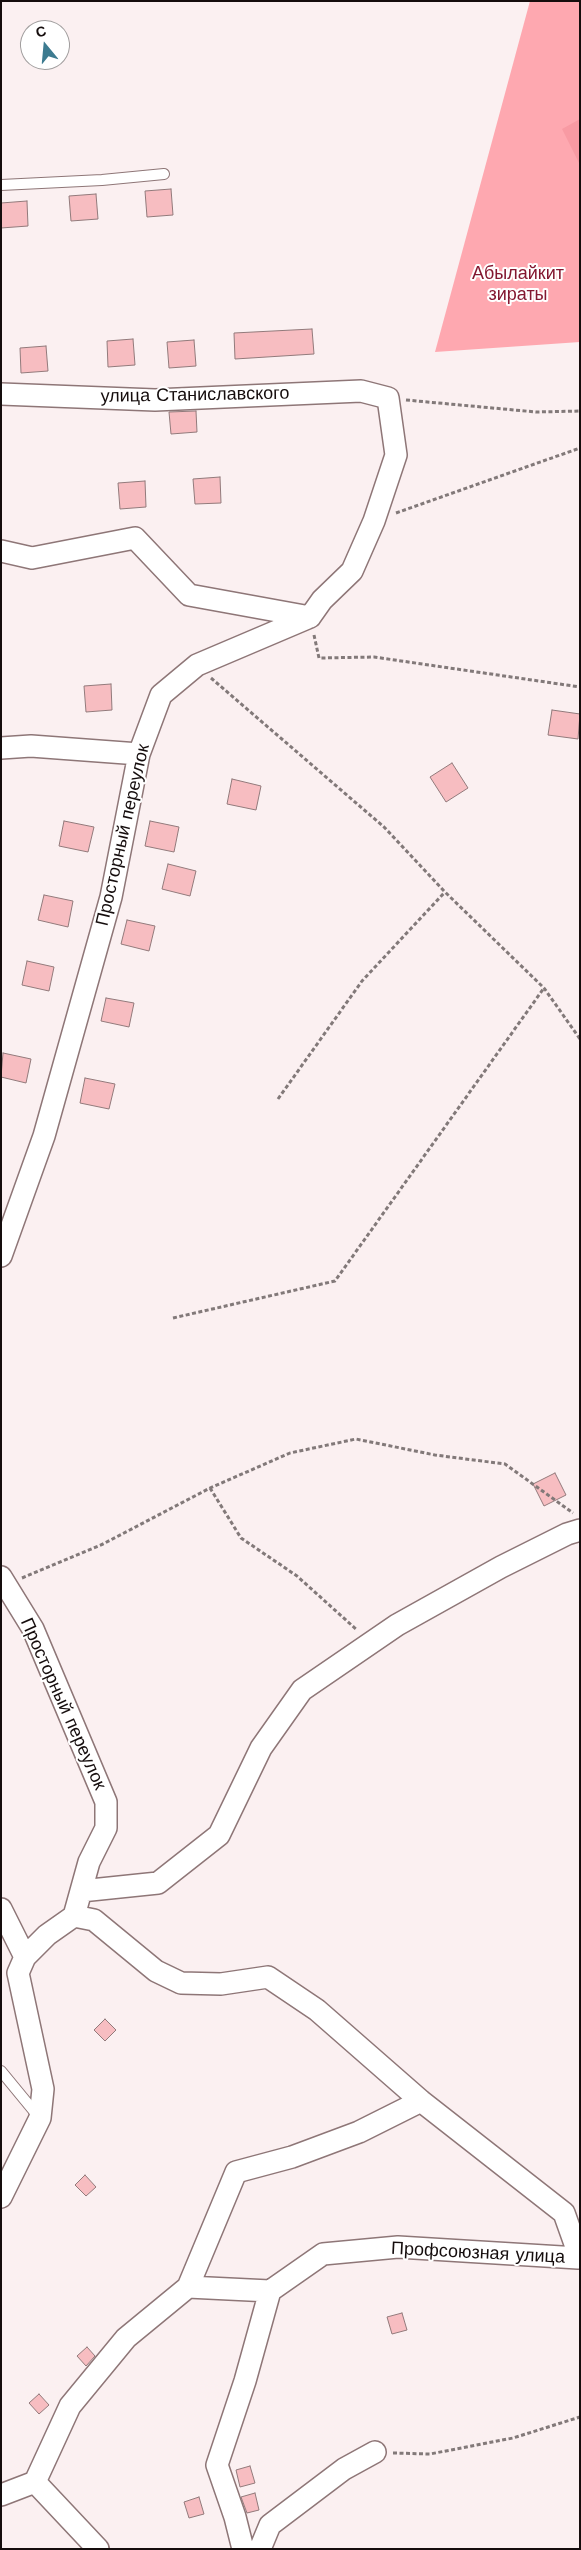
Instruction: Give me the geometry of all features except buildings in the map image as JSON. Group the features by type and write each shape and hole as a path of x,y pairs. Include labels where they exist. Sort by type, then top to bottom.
{"street":[{"name":"улица Станиславского","path":"1,394 155,400 361,391 388,398"},
{"name":"Просторный переулок","path":"1,1256 44,1136 111,897 139,754 161,696 197,665 310,616 322,600 352,570 374,521 396,455 388,398"},
{"path":"1,551 32,558 135,538 189,595 310,616"},
{"path":"1,748 31,746 139,754"},
{"path":"1,2197 40,2118 43,2089 18,1973 25,1957 46,1935 74,1916 80,1891 158,1883 219,1835 262,1748 302,1690 397,1625 501,1567 567,1534 580,1530"},
{"name":"Просторный переулок","path":"3,1581 33,1629 106,1802 106,1828 90,1862 80,1891"},
{"path":"1,1909 25,1957"},
{"name":"Профсоюзная улица","path":"74,1916 94,1920 156,1971 180,1983 221,1984 268,1977 317,2010 421,2101 564,2213 579,2258 398,2247 323,2254 270,2291"},
{"path":"1,2495 36,2482 70,2406 126,2338 188,2287 236,2172 292,2157 360,2132 421,2101"},
{"path":"188,2287 270,2291 245,2381 217,2465 235,2517 243,2549"},
{"path":"260,2549 270,2525 344,2469 375,2452"},
{"path":"36,2482 98,2549"}],"lane":[{"path":"1,185 102,180 164,174"},
{"path":"1,2070 40,2118"}],"path":[{"path":"388,398 536,412 580,411"},
{"path":"374,521 580,448"},
{"path":"310,616 319,658 374,657 580,687"},
{"path":"197,665 384,827 444,892 544,988 580,1039"},
{"path":"278,1099 362,981 444,892"},
{"path":"173,1318 335,1281 544,988"},
{"path":"3,1581 104,1544 210,1488 290,1453 356,1439 435,1455 505,1464 580,1518"},
{"path":"210,1488 241,1538 297,1576 371,1643"},
{"path":"375,2452 430,2454 513,2438 580,2417"}],"green space":[{"name":"Абылайкит зираты","path":"530,1 580,1 580,342 435,352"}],"shaded area":[{"path":"580,119 580,165 562,129"}]}
